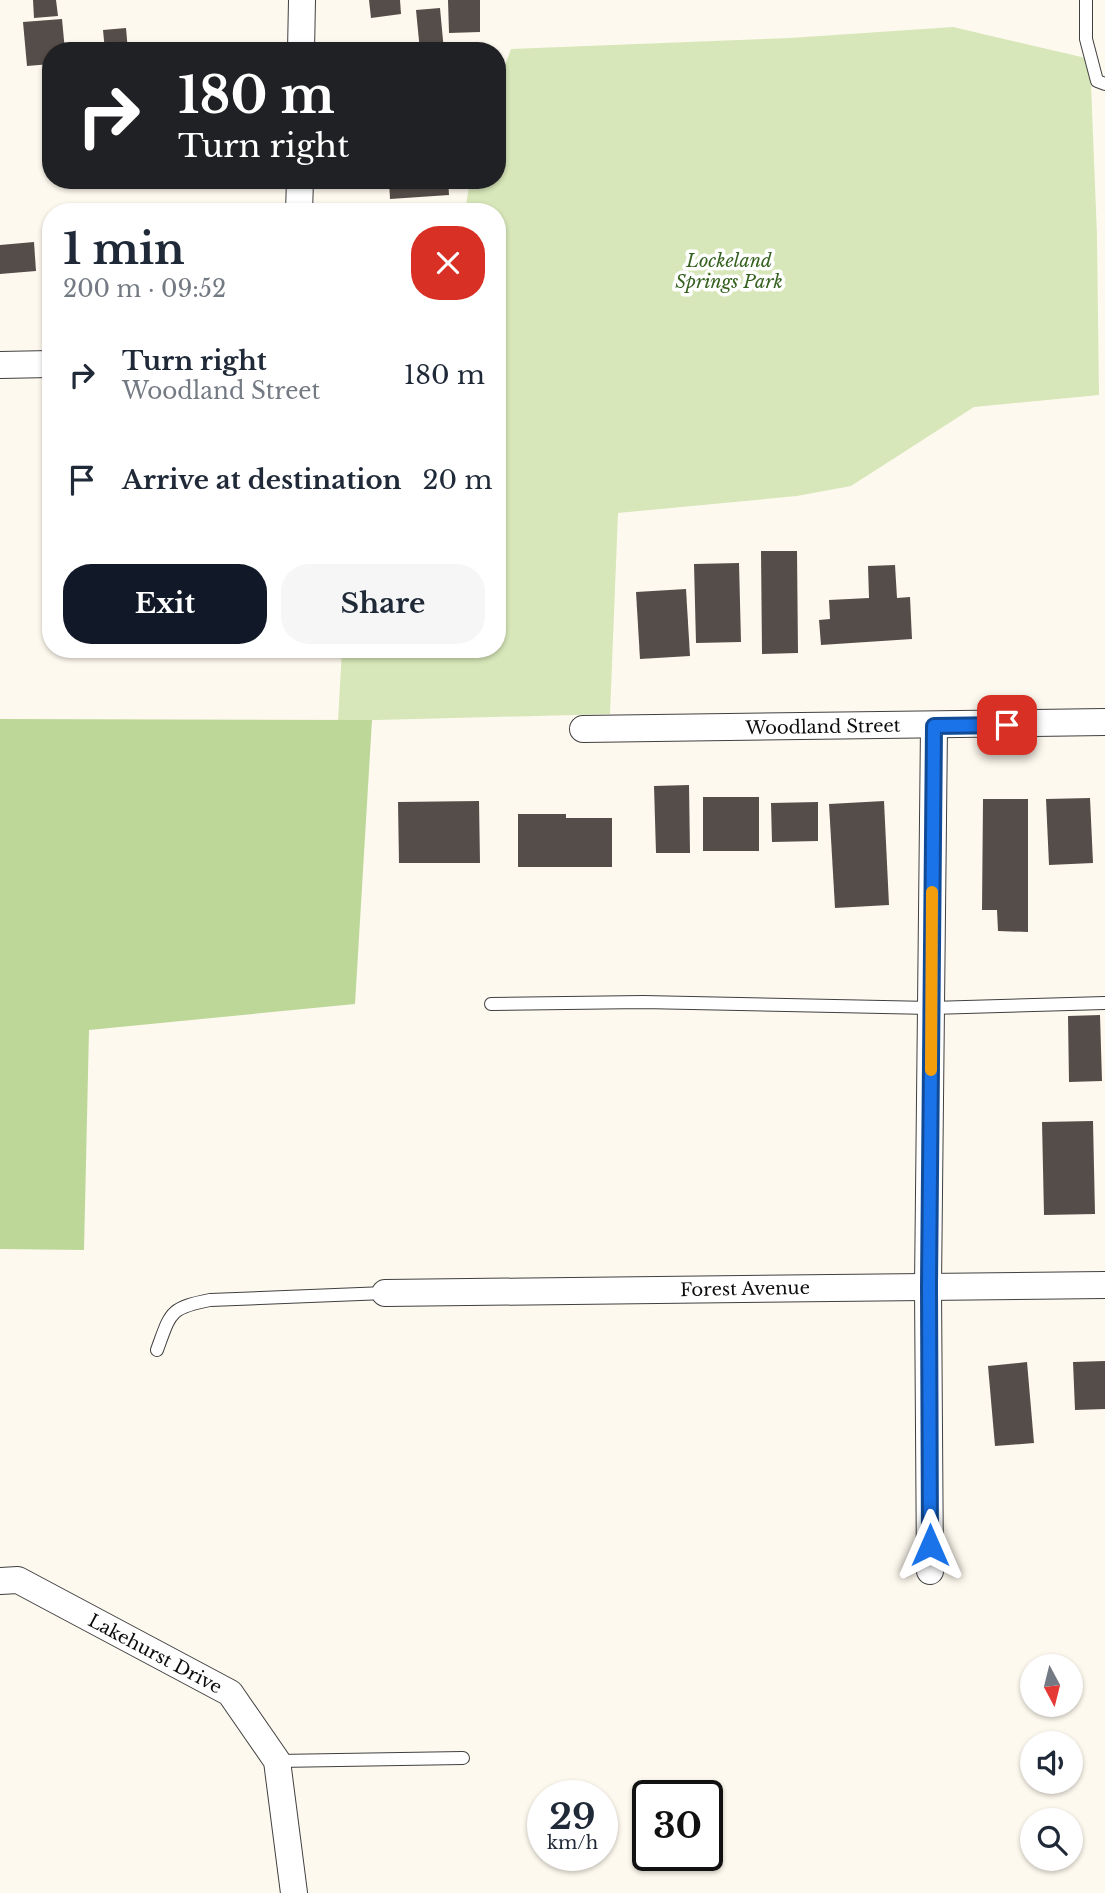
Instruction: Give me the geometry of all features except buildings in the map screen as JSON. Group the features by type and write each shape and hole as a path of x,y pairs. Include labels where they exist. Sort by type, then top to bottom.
{"street":[{"path":"301,42 302,0"},
{"path":"0,365 42,363"},
{"name":"Woodland Street","path":"583,729 1105,722"},
{"path":"930,1571 929,1286 934,726"},
{"name":"Forest Avenue","path":"385,1293 1105,1285"},
{"name":"Lakehurst Drive","path":"0,1581 18,1580 230,1693 277,1760 294,1893"}],"lane":[{"path":"1086,0 1086,39 1097,81 1105,84"},
{"path":"491,1004 643,1002 931,1008 1105,1003"},
{"path":"157,1350 169,1318 183,1305 210,1300 385,1293"},
{"path":"277,1760 463,1758"}],"green space":[{"name":"Lockeland Springs Park","path":"953,27 1090,59 1097,236 1099,395 974,407 851,486 797,496 618,513 610,714 338,721 342,658 506,658 506,203 466,203 469,189 506,189 506,62 511,49 790,38"},
{"path":"0,719 372,720 355,1004 89,1030 84,1250 0,1249"}],"slow traffic":[{"path":"931,1070 932,892"}],"route":[{"path":"930,1545 929,1286 934,726 1007,725"}]}
